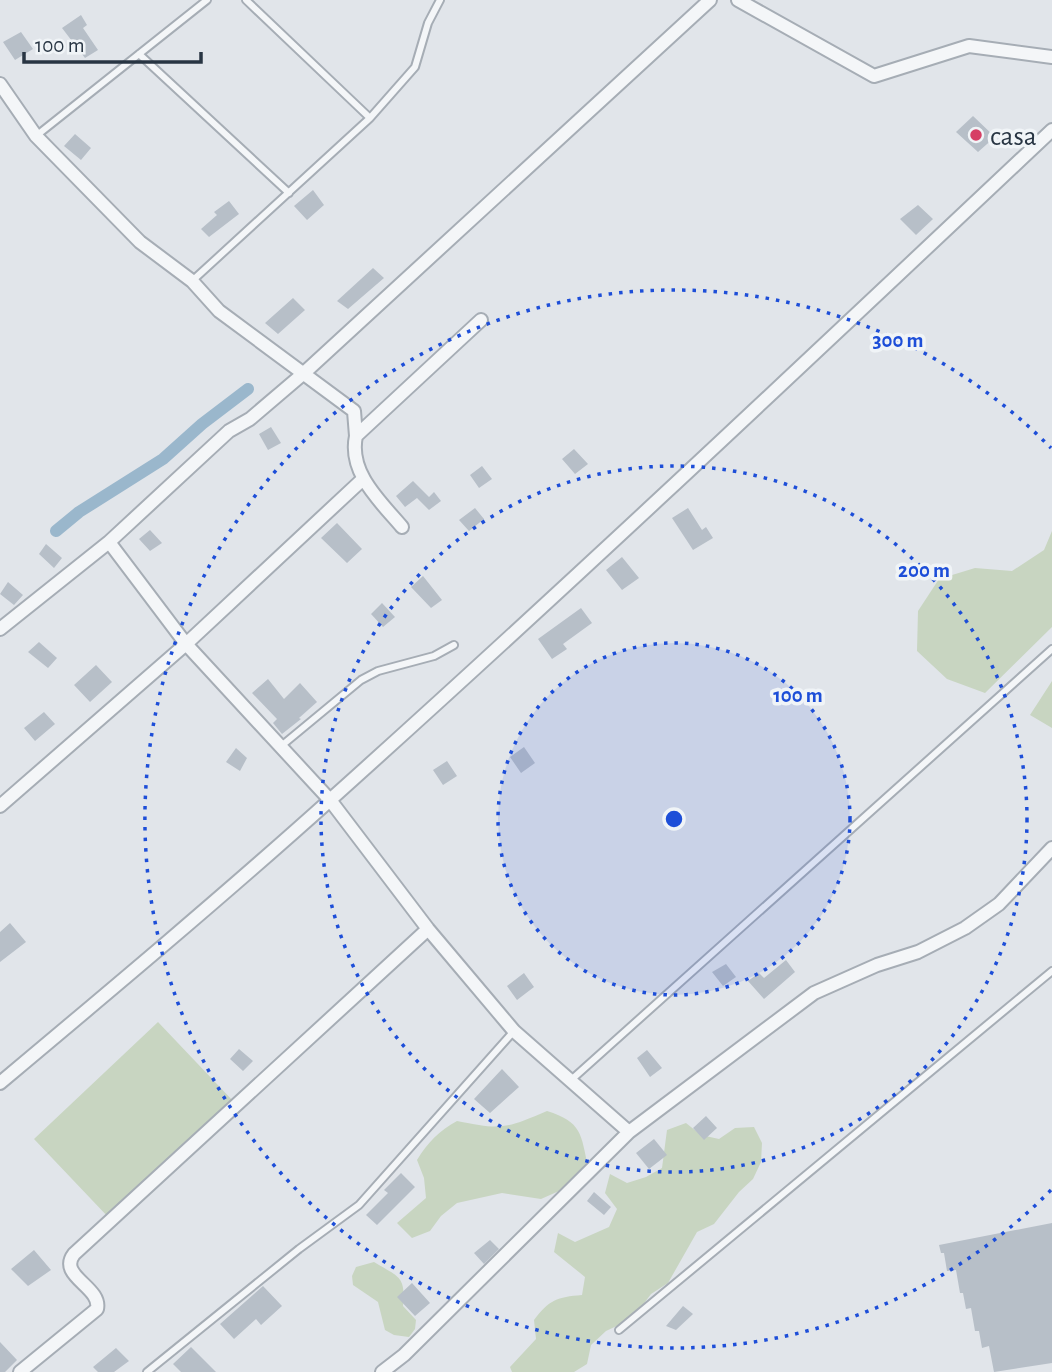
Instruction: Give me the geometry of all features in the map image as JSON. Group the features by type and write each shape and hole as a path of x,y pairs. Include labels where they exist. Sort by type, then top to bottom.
{"street":[{"path":"0,629 109,542 229,431 250,419 304,373 710,0"},
{"path":"738,0 874,76 969,46 1052,57"},
{"path":"0,84 36,136 140,242 192,281 219,311 354,411 356,453 363,479 402,527"},
{"path":"0,1083 330,800 668,491 1052,130"},
{"path":"356,436 481,320"},
{"path":"0,806 186,644 363,479"},
{"path":"109,542 186,644 330,800 428,929 514,1031 629,1132"},
{"path":"382,1372 404,1355 629,1132 814,993 877,965 919,952 965,928 999,904 1052,848"},
{"path":"20,1372 97,1309 97,1298 70,1268 70,1259 74,1254 428,929"}],"lane":[{"path":"36,136 207,0"},
{"path":"246,0 370,118"},
{"path":"192,281 370,118 415,67 428,23 440,0"},
{"path":"139,54 289,193"},
{"path":"280,747 361,680 378,671 433,656 454,645"},
{"path":"570,1081 1052,649"},
{"path":"619,1330 1052,971"},
{"path":"147,1372 299,1249 359,1206 514,1031"}],"green space":[{"path":"1052,531 1052,627 985,693 947,679 917,651 918,611 939,579 975,568 1012,571 1044,550"},
{"path":"1052,681 1052,728 1030,715"},
{"path":"158,1022 234,1102 110,1219 34,1139"},
{"path":"547,1111 574,1125 581,1138 588,1167 577,1183 541,1199 502,1193 457,1203 441,1216 430,1231 412,1238 397,1223 426,1198 424,1178 417,1160 430,1142 445,1129 457,1121 503,1126"},
{"path":"686,1123 701,1135 719,1139 735,1128 754,1127 762,1143 761,1162 753,1179 714,1224 697,1232 668,1283 651,1294 639,1310 623,1323 606,1331 591,1345 587,1364 574,1372 512,1372 510,1367 536,1339 534,1320 539,1313 554,1301 582,1295 585,1277 554,1252 558,1233 575,1242 609,1227 617,1209 605,1193 610,1174 627,1183 662,1168 667,1130"},
{"path":"374,1262 395,1274 401,1282 403,1306 416,1320 415,1329 409,1337 394,1335 385,1330 378,1302 353,1285 352,1276 356,1267"}],"building":[{"path":"81,15 87,25 83,28 98,50 85,58 62,28"},
{"path":"21,32 33,49 15,60 3,42"},
{"name":"casa","path":"973,116 995,137 978,152 956,132"},
{"path":"75,134 91,148 81,160 64,146"},
{"path":"313,190 324,205 307,220 294,206"},
{"path":"229,201 239,214 209,237 201,229 217,215 214,212"},
{"path":"918,205 933,219 916,235 900,219"},
{"path":"373,268 384,278 348,309 337,301"},
{"path":"293,298 305,310 278,334 265,323"},
{"path":"271,427 281,443 268,450 259,434"},
{"path":"574,449 588,464 575,474 562,459"},
{"path":"482,466 492,479 479,488 470,475"},
{"path":"413,481 429,497 434,492 441,501 429,510 417,498 405,507 396,496"},
{"path":"475,508 484,519 469,531 459,520"},
{"path":"688,508 702,530 706,527 713,538 693,550 672,518"},
{"path":"337,523 362,549 347,563 321,538"},
{"path":"150,530 162,543 150,551 139,539"},
{"path":"46,544 62,558 54,568 39,554"},
{"path":"622,557 639,578 622,590 606,570"},
{"path":"423,576 442,600 431,608 411,587"},
{"path":"8,582 23,595 14,605 0,594"},
{"path":"382,603 395,617 383,627 371,614"},
{"path":"581,608 592,623 563,644 567,649 552,659 538,639"},
{"path":"39,642 57,658 48,668 28,652"},
{"path":"96,665 112,682 90,702 74,685"},
{"path":"268,679 284,699 300,683 317,702 282,734 273,723 277,719 252,693"},
{"path":"44,712 55,724 35,741 24,728"},
{"path":"524,747 535,763 521,773 510,757"},
{"path":"236,748 247,758 240,771 226,762"},
{"path":"447,761 457,776 443,785 433,770"},
{"path":"10,923 26,942 0,962 0,932"},
{"path":"786,960 795,972 764,999 748,981 759,973 764,978"},
{"path":"726,964 736,977 723,986 712,972"},
{"path":"524,973 534,987 517,1000 507,986"},
{"path":"239,1049 253,1061 243,1071 230,1059"},
{"path":"647,1050 662,1068 650,1077 637,1058"},
{"path":"502,1069 519,1087 490,1113 474,1099"},
{"path":"706,1116 717,1128 704,1140 693,1128"},
{"path":"654,1139 667,1155 649,1169 636,1153"},
{"path":"401,1173 415,1187 377,1225 366,1215 388,1193 384,1190"},
{"path":"594,1192 611,1207 604,1215 587,1201"},
{"path":"1052,1223 1052,1363 994,1372 989,1346 982,1348 979,1331 975,1331 971,1308 966,1309 963,1293 960,1293 956,1270 947,1271 944,1253 941,1253 939,1245"},
{"path":"490,1240 499,1249 484,1264 474,1253"},
{"path":"34,1250 51,1270 28,1286 11,1269"},
{"path":"412,1283 430,1303 415,1316 397,1297"},
{"path":"263,1286 282,1306 261,1325 256,1319 234,1339 220,1324"},
{"path":"683,1306 693,1314 676,1330 666,1326"},
{"path":"0,1342 17,1360 5,1372 0,1372"},
{"path":"191,1347 216,1372 181,1372 173,1364"},
{"path":"116,1348 129,1361 114,1372 98,1372 93,1367"}],"waterway":[{"path":"56,531 79,512 163,459 202,424 248,389"}],"place":[{"name":"casa","path":"976,135"}]}
